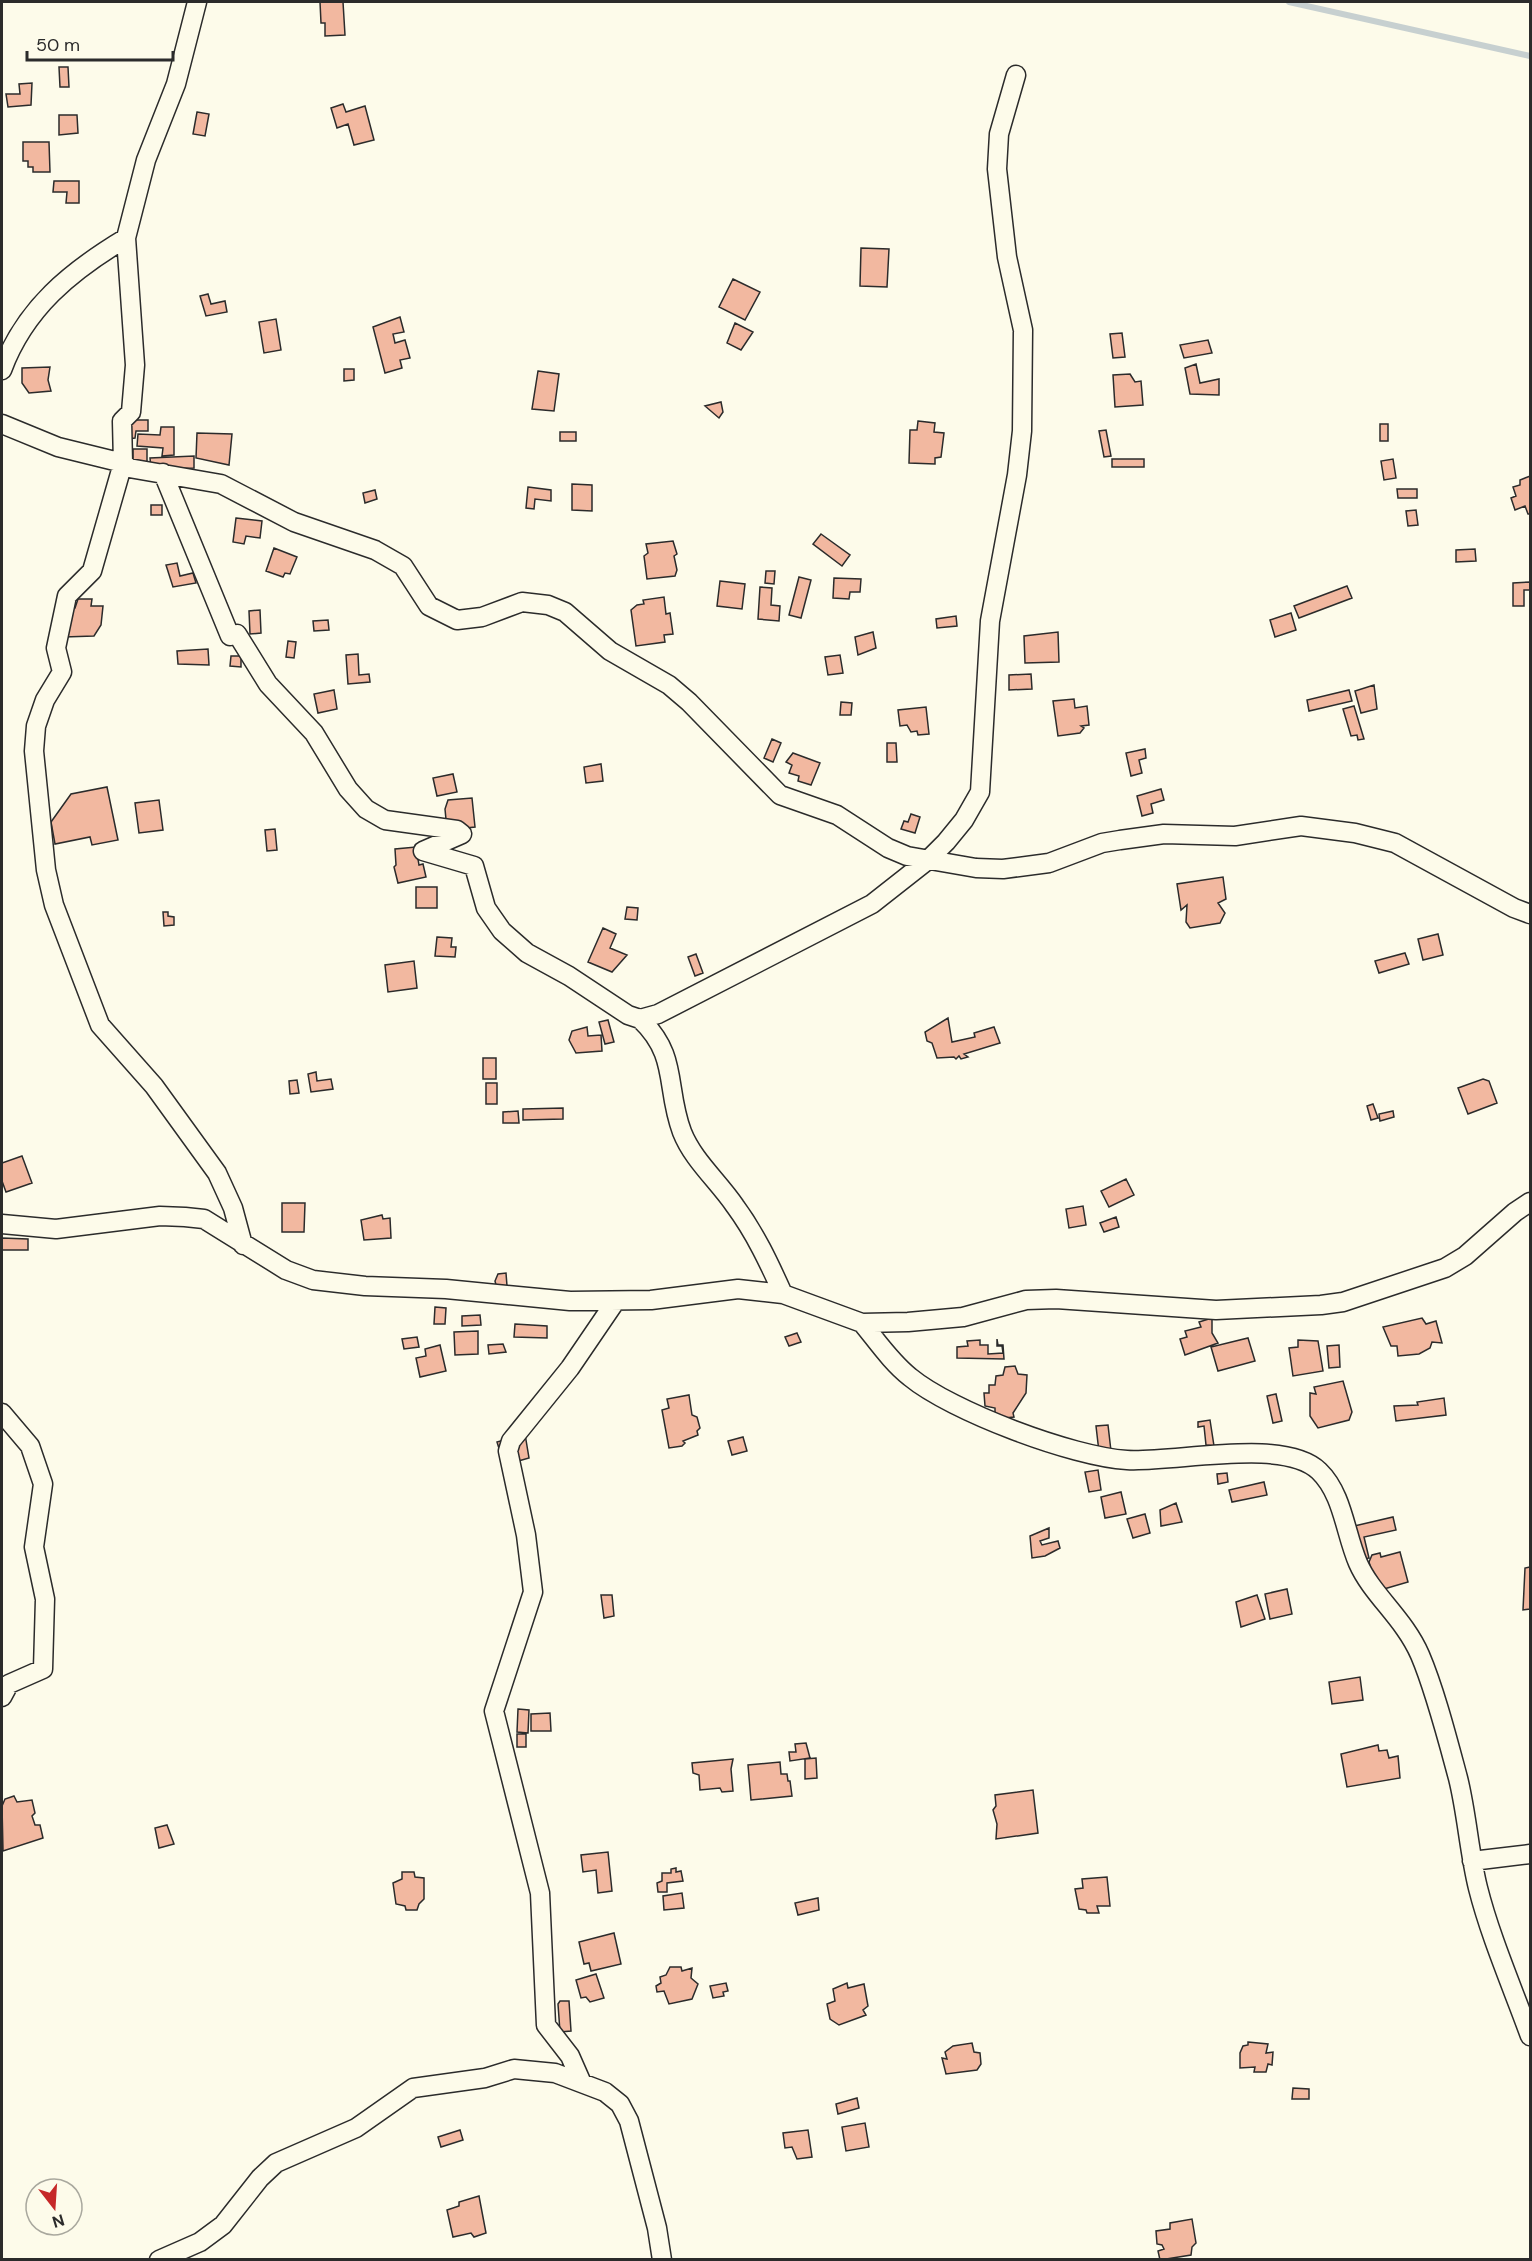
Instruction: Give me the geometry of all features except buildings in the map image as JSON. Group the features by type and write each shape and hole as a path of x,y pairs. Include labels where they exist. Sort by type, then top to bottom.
{"street":[{"path":"197,2 176,84 143,168 126,238 135,365 131,412 122,421 123,463 92,571 67,596 56,648 62,672 45,700 36,726 34,751 46,870 54,905 100,1025 154,1086 217,1173 233,1208 243,1245"},
{"path":"640,1019 658,1014 872,904 928,860 964,820 980,792 990,621 1021,442 1023,330 1007,257 997,168 999,134 1016,75"},
{"path":"2,370 8,352 31,315 55,288 84,263 126,238"},
{"path":"2,424 58,447 123,463 129,468 221,484 294,522 375,550 403,566 429,606 457,620 482,617 522,602 548,605 565,612 610,651 669,685 689,702 780,795 837,816 888,848 928,860 1003,869 1049,864 1102,843 1143,836 1164,834 1235,836 1301,826 1355,833 1395,843 1514,908 1530,914"},
{"path":"162,473 186,524 230,636 237,634 268,684 314,733 348,789 366,809 385,820 457,830 462,834 423,851 474,866 486,908 510,939 527,953 569,976 628,1015 640,1019 663,1046 673,1101 682,1132 693,1153 751,1229 783,1294"},
{"path":"2,1224 72,1229 160,1216 185,1217 204,1220 286,1270 313,1280 365,1286 446,1289 570,1301 615,1302 738,1289 783,1294 862,1323 963,1317 1026,1300 1056,1299 1216,1310 1321,1305 1371,1294 1445,1268 1465,1256 1515,1212 1530,1202"},
{"path":"581,2081 570,2056 546,2025 540,1893 494,1711 533,1592 526,1535 508,1451 512,1442 570,1368 615,1302"},
{"path":"862,1323 908,1377 950,1405 1050,1442 1100,1456 1126,1460 1261,1454 1288,1456 1303,1460 1317,1468 1337,1499 1358,1564 1368,1581 1403,1622 1420,1655 1458,1779 1478,1891 1530,2036"},
{"path":"2,1413 30,1446 43,1484 34,1547 45,1599 43,1669 9,1684 2,1697"},
{"path":"1472,1861 1530,1854"},
{"path":"159,2259 200,2242 223,2225 260,2178 276,2163 356,2128 413,2088 486,2078 514,2069 555,2073 581,2081 605,2092 621,2104 629,2121 657,2228 662,2259"}],"waterway":[{"path":"1289,2 1530,56"}]}
